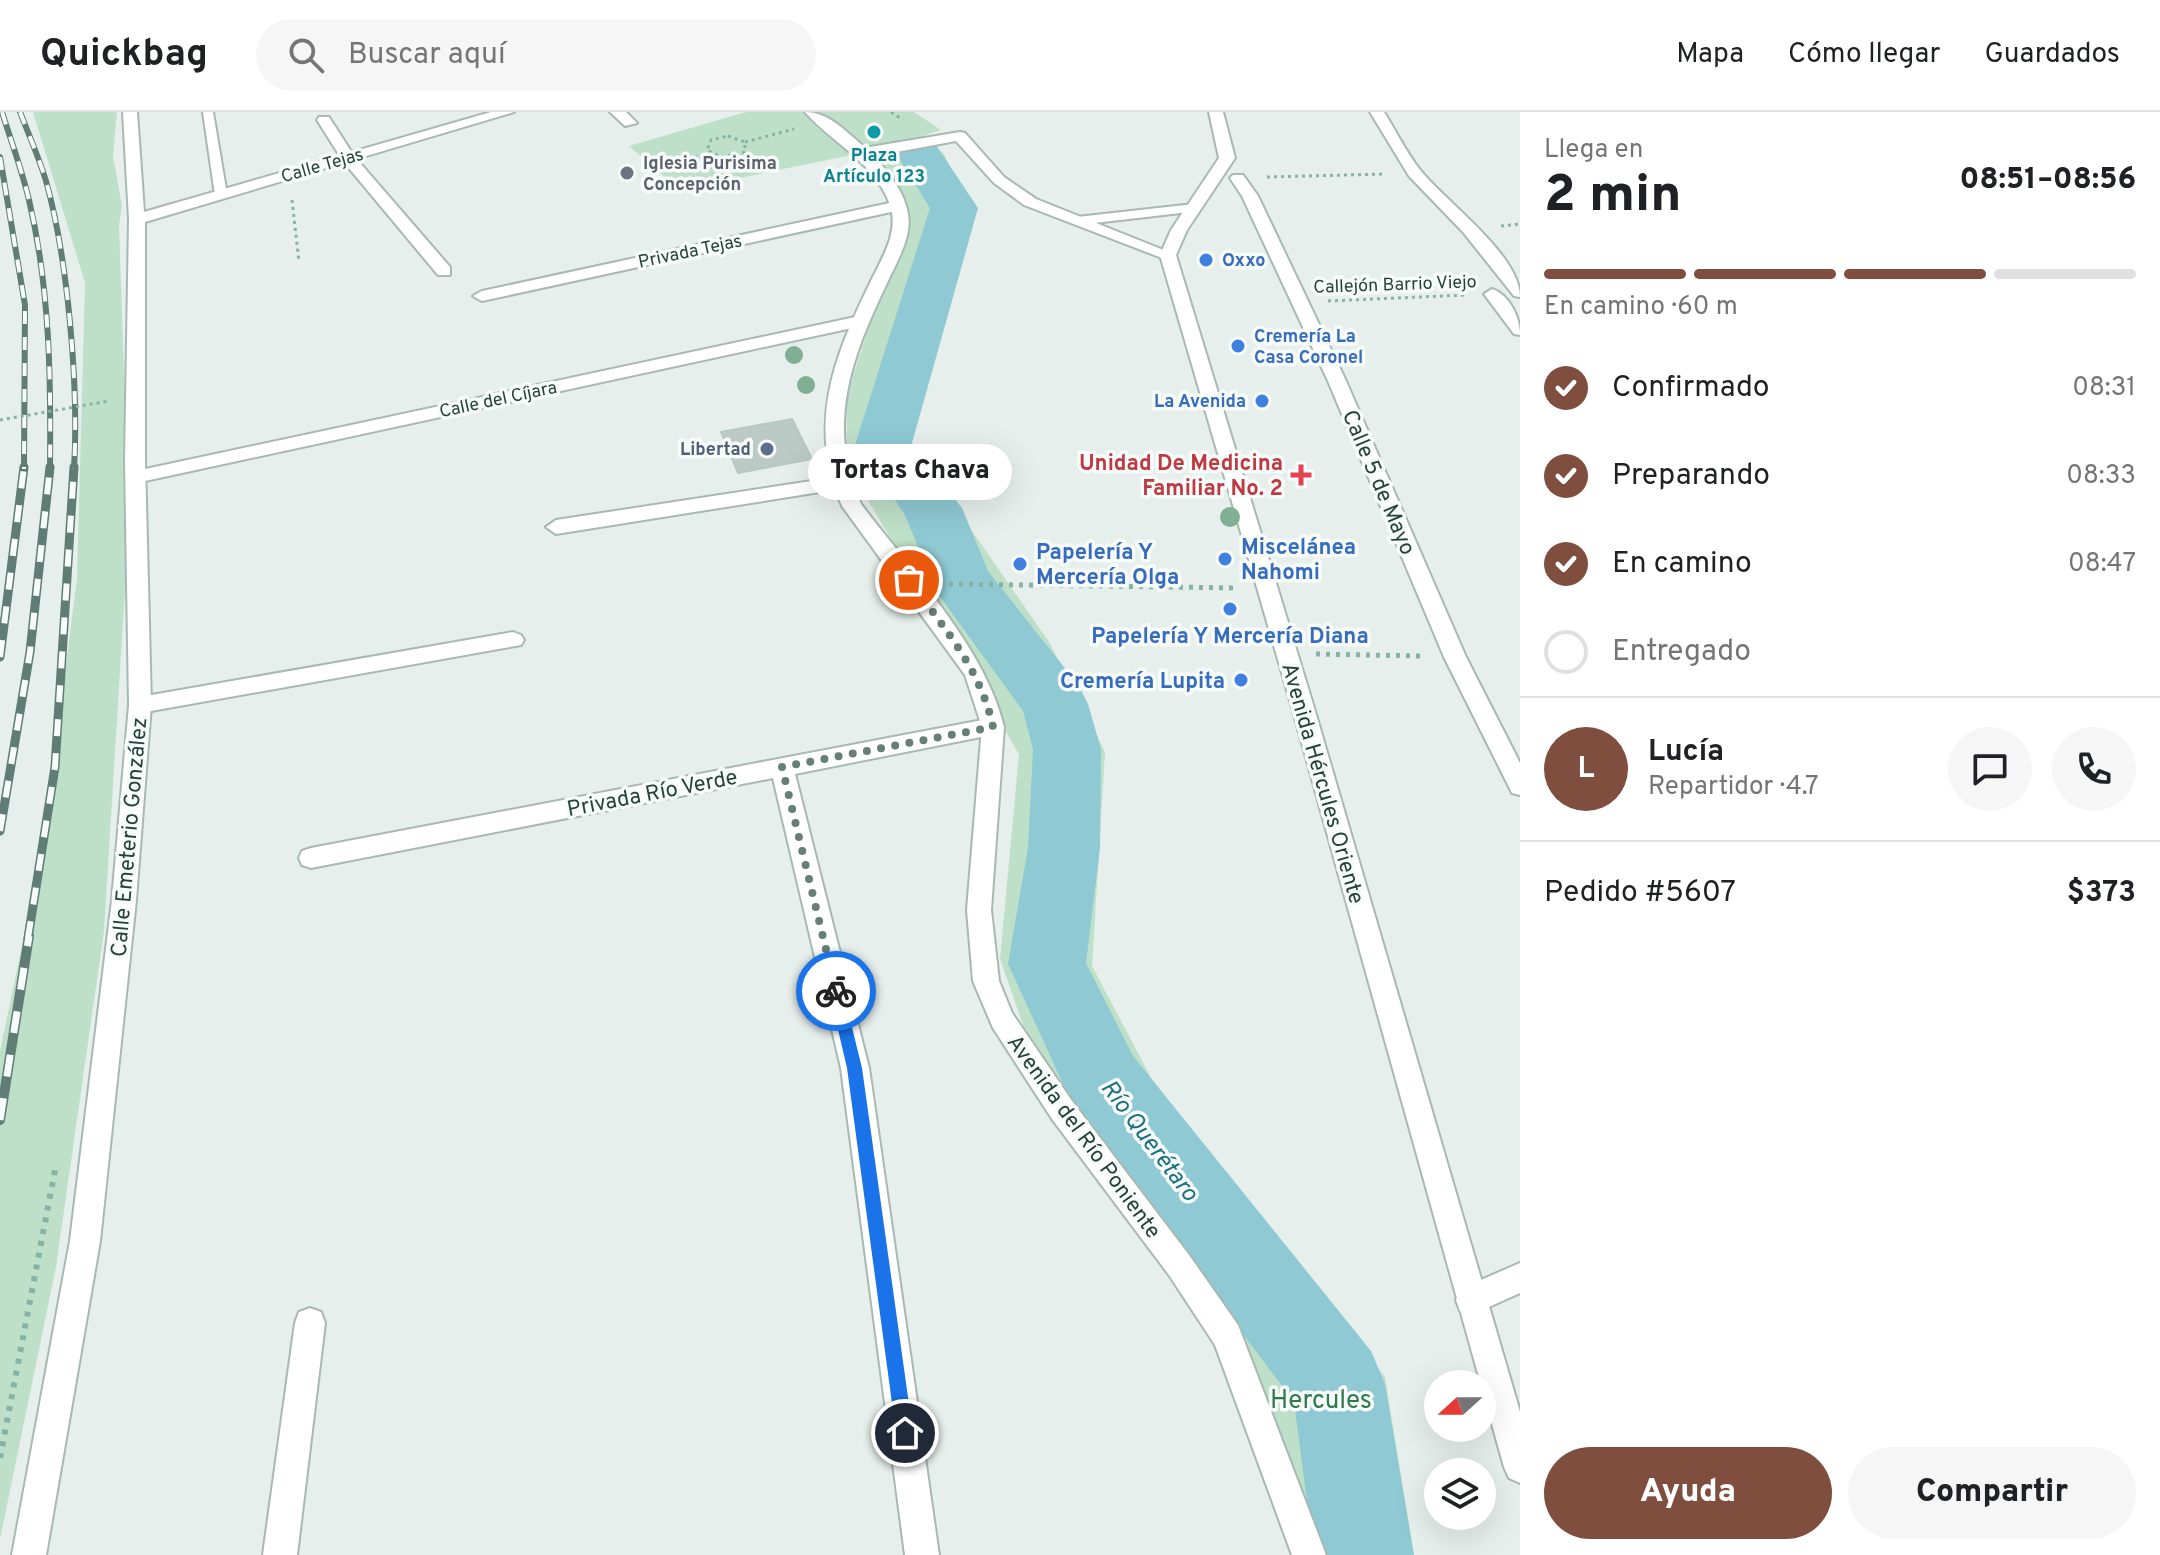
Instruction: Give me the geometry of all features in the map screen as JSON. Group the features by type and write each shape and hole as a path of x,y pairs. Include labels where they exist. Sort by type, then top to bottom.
{"street":[{"name":"Calle Emeterio González","path":"29,1555 85,1241 124,900 140,705 136,477 137,219 130,112"},
{"name":"Calle Tejas","path":"137,219 507,112"},
{"path":"617,112 630,123"},
{"path":"864,153 960,136 999,180 1030,202 1168,255 1227,158 1216,112"},
{"path":"1377,112 1414,173 1469,229 1520,292"},
{"path":"818,116 864,153 899,206"},
{"path":"324,120 348,158 444,271"},
{"name":"Calle 5 de Mayo","path":"1238,178 1250,196 1337,381 1455,657 1520,786"},
{"name":"Privada Tejas","path":"482,296 899,206"},
{"name":"Avenida del Río Poniente","path":"899,206 898,240 860,321 834,404 833,448 838,483 975,672 987,700 993,727 979,910 986,981 1002,1020 1062,1110 1179,1265 1227,1336 1309,1555"},
{"name":"Avenida Hércules Oriente","path":"1168,255 1287,653 1520,1467"},
{"path":"1492,294 1520,330"},
{"name":"Calle del Cíjara","path":"136,477 860,321"},
{"path":"556,527 838,483"},
{"path":"140,705 513,640"},
{"name":"Privada Río Verde","path":"311,858 993,727"},
{"path":"782,767 855,1068 922,1555"},
{"path":"1471,1300 1520,1278"},
{"path":"280,1555 310,1323"}],"lane":[{"path":"208,112 221,195"},
{"path":"1077,221 1194,208"}],"path":[{"path":"710,153 706,146 716,138 735,137 745,142 818,116"},
{"path":"654,168 710,153 721,157 741,155 747,149 745,142"},
{"path":"1238,178 1414,173"},
{"path":"289,175 299,262"},
{"name":"Callejón Barrio Viejo","path":"1299,301 1492,294"},
{"path":"0,420 109,401"},
{"path":"939,584 1268,588"},
{"path":"1287,653 1455,657"},
{"path":"0,1458 56,1164"}],"green space":[{"path":"33,112 117,112 113,156 122,206 119,225 129,525 104,931 56,1267 0,1539 0,1051 43,845 77,578 85,283"},
{"name":"Hercules","path":"746,112 914,112 941,130 922,136 944,154 968,209 927,351 910,441 1049,642 1105,752 1092,966 1156,1087 1385,1377 1414,1555 1313,1555 1311,1509 1099,1143 1030,1045 1000,959 1019,754 847,465 847,395 904,218 873,157 857,154 680,190 629,146"}],"building":[{"name":"Libertad","path":"792,419 812,459 738,473 721,432"}],"waterway":[{"name":"Río Querétaro","path":"918,152 954,208 883,445 932,508 960,579 1055,704 1067,749 1064,848 1047,964 1104,1083 1338,1384 1364,1555"}],"railway":[{"path":"2,112 26,189 41,267 49,368 50,467"},
{"path":"20,112 46,181 66,285 75,401 74,469"},
{"path":"0,157 25,305 24,469"},
{"path":"0,657 24,467"},
{"path":"0,831 30,652 50,467"},
{"path":"28,938 55,767 74,467"},
{"path":"0,1120 29,936"}],"way so far":[{"path":"836,991 782,767 993,727 987,700 975,672 909,580"}],"place":[{"name":"Plaza Artículo 123","path":"874,132"},
{"name":"Iglesia Purisima Concepción","path":"627,173"},
{"name":"Oxxo","path":"1206,260"},
{"name":"Cremería La Casa Coronel","path":"1238,346"},
{"name":"La Avenida","path":"1262,401"},
{"name":"Libertad","path":"767,449"},
{"name":"Unidad De Medicina Familiar No. 2","path":"1301,475"},
{"name":"Miscelánea Nahomi","path":"1225,559"},
{"name":"Papelería Y Mercería Olga","path":"1020,564"},
{"name":"Tortas Chava","path":"909,580"},
{"name":"Papelería Y Mercería Diana","path":"1230,609"},
{"name":"Cremería Lupita","path":"1241,680"}],"route":[{"path":"836,991 855,1068 905,1433"}]}
